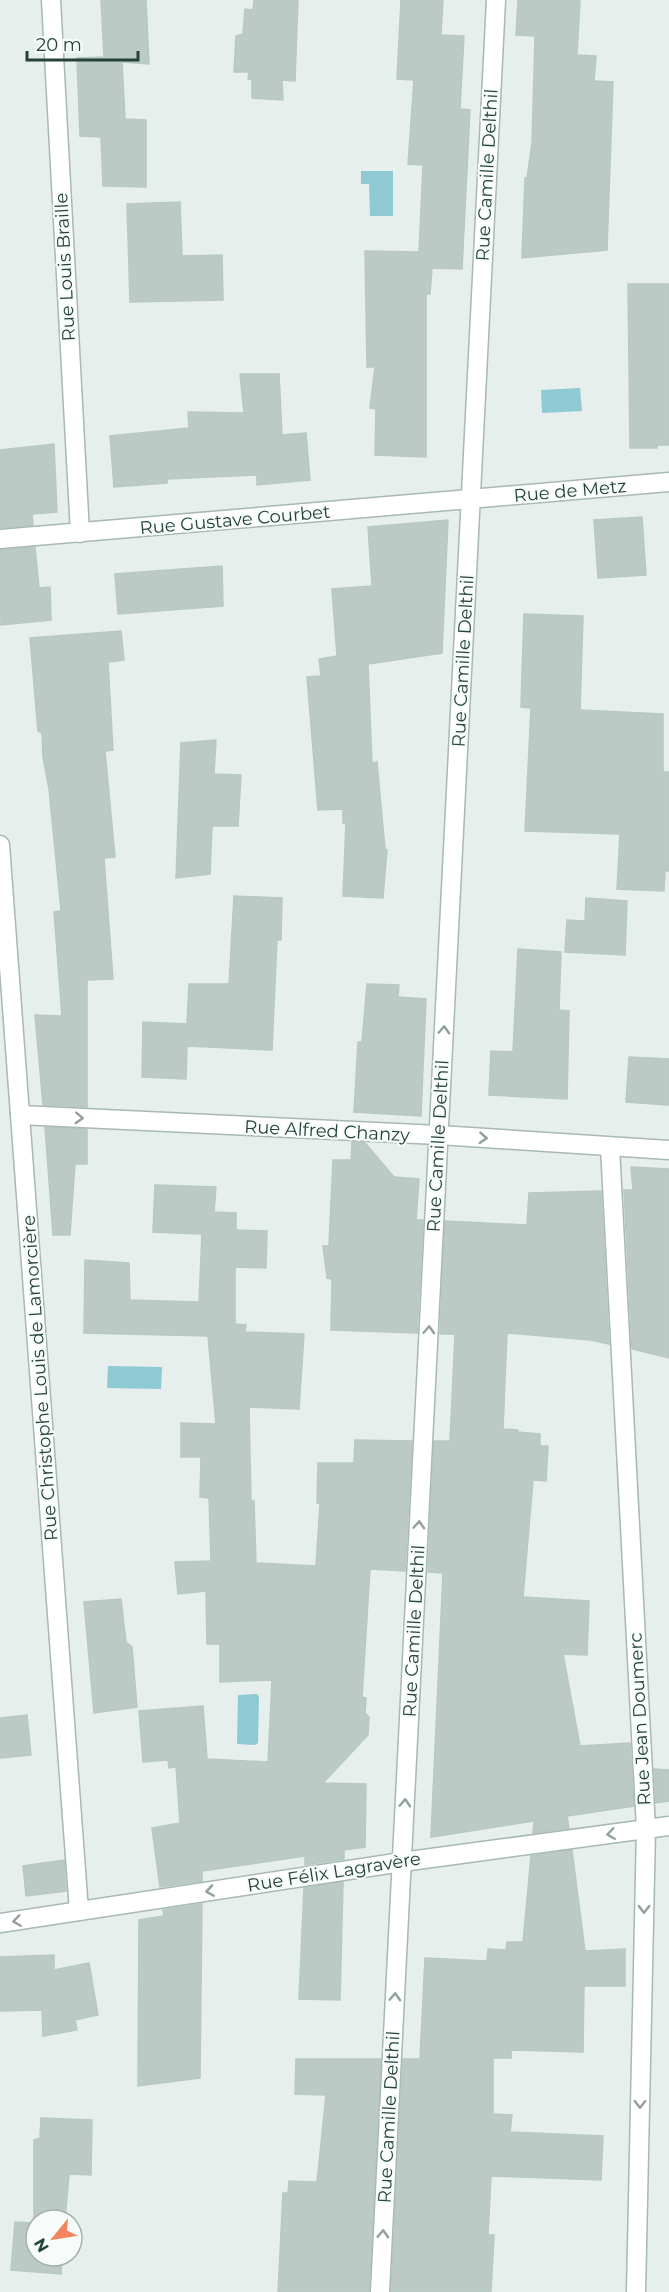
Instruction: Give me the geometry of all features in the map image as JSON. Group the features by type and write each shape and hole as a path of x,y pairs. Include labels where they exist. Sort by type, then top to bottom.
{"street":[{"name":"Rue Louis Braille","path":"51,0 80,533"},
{"name":"Rue Camille Delthil","path":"380,2292 496,0"},
{"name":"Rue de Metz","path":"471,499 669,482"},
{"name":"Rue Gustave Courbet","path":"0,539 471,499"},
{"name":"Rue Christophe Louis de Lamorcière","path":"0,845 79,1911"},
{"name":"Rue Alfred Chanzy","path":"20,1115 439,1135 669,1150"},
{"name":"Rue Jean Doumerc","path":"610,1147 646,1829 636,2292"},
{"name":"Rue Félix Lagravère","path":"0,1923 402,1862 669,1826"}],"water":[{"path":"361,171 393,171 393,216 370,216 369,184 361,184"},
{"path":"580,388 582,411 542,413 541,390"},
{"path":"108,1366 162,1367 161,1389 107,1388"},
{"path":"257,1694 259,1697 258,1743 255,1745 237,1744 238,1695"}],"building":[{"path":"101,0 146,0 149,64 122,62 125,119 146,120 146,187 103,186 101,137 80,136 77,58 104,57"},
{"path":"254,0 298,0 295,81 282,80 283,100 252,98 252,79 248,79 249,72 234,72 236,36 243,34 245,9 253,10"},
{"path":"401,0 443,0 441,35 464,36 460,109 470,110 462,269 432,268 430,294 426,294 426,457 375,455 376,409 370,408 375,367 367,367 365,251 419,252 423,165 408,164 414,80 397,79"},
{"path":"518,0 580,0 577,55 596,56 594,81 613,82 607,250 522,258 525,178 527,178 532,143 535,36 516,35"},
{"path":"180,202 182,256 222,255 223,300 130,302 127,204"},
{"path":"628,284 669,284 669,445 657,445 657,448 630,448"},
{"path":"240,374 279,374 282,435 306,433 310,480 257,485 257,475 167,479 167,483 114,487 110,436 189,428 188,412 244,413"},
{"path":"54,444 57,512 32,514 33,525 0,528 0,450"},
{"path":"642,517 646,575 598,578 594,520"},
{"path":"448,520 442,653 368,664 372,763 377,762 385,849 387,850 383,898 343,896 346,823 343,823 343,809 318,810 307,677 321,676 319,659 337,656 332,589 372,586 368,527"},
{"path":"35,547 39,588 50,587 51,620 1,625 0,550"},
{"path":"222,566 223,606 118,614 115,574"},
{"path":"524,614 583,616 580,710 663,714 663,772 669,772 669,871 665,871 664,891 617,889 620,834 525,831 531,708 521,707"},
{"path":"121,631 124,660 108,662 113,750 105,751 115,857 104,858 113,979 87,980 87,1107 43,1105 35,1015 62,1016 54,912 61,911 42,733 38,731 30,638"},
{"path":"216,740 214,774 241,775 238,826 212,826 210,874 176,878 181,743"},
{"path":"234,896 282,898 281,940 277,940 272,1050 187,1046 186,1079 142,1077 143,1022 187,1024 189,984 229,984"},
{"path":"586,898 627,901 625,955 565,952 567,920 585,921"},
{"path":"518,949 561,952 559,1010 569,1011 567,1099 489,1095 491,1051 513,1052"},
{"path":"367,984 399,985 398,997 426,999 421,1116 354,1112 358,1042 362,1042"},
{"path":"629,1057 669,1059 669,1105 626,1102"},
{"path":"45,1127 87,1129 87,1164 75,1164 70,1235 53,1235"},
{"path":"352,1142 365,1143 394,1177 419,1179 416,1220 423,1220 417,1333 331,1330 332,1279 327,1278 323,1246 329,1246 333,1160 351,1160"},
{"path":"631,1167 669,1169 669,1358 632,1349 624,1190 633,1190"},
{"path":"155,1185 216,1187 214,1212 236,1213 236,1230 267,1231 266,1268 235,1267 235,1324 246,1325 245,1332 304,1334 299,1409 249,1407 251,1501 254,1501 256,1563 316,1566 320,1503 317,1503 318,1463 354,1463 355,1440 412,1441 405,1571 370,1569 362,1697 366,1698 365,1713 369,1717 368,1735 323,1783 366,1784 365,1847 344,1850 344,1859 305,1865 305,1856 202,1871 202,1881 160,1887 152,1828 180,1823 176,1767 169,1768 168,1760 143,1762 139,1711 203,1706 207,1759 268,1762 272,1680 220,1682 220,1644 207,1644 206,1591 178,1594 175,1562 211,1561 209,1498 200,1497 201,1457 181,1457 181,1423 216,1424 208,1336 84,1333 85,1260 129,1263 130,1300 199,1302 202,1234 153,1232"},
{"path":"601,1191 609,1344 591,1340 507,1333 503,1429 540,1434 540,1446 548,1446 546,1481 533,1480 523,1597 589,1601 587,1655 563,1654 580,1746 630,1743 634,1806 567,1816 569,1828 533,1833 534,1821 431,1837 443,1573 428,1572 434,1441 450,1441 455,1334 440,1334 445,1221 527,1225 529,1193"},
{"path":"121,1599 126,1642 132,1647 137,1707 94,1713 84,1602"},
{"path":"27,1715 31,1755 0,1758 0,1718"},
{"path":"654,1769 669,1770 669,1801 656,1803"},
{"path":"572,1850 585,1951 625,1949 625,1986 584,1986 583,2052 511,2050 511,2058 493,2058 493,2114 512,2115 510,2132 603,2136 601,2180 491,2176 488,2235 494,2235 491,2292 391,2292 403,2059 420,2059 425,1958 487,1961 488,1949 506,1950 507,1942 523,1942 531,1856"},
{"path":"64,1860 66,1891 26,1896 23,1866"},
{"path":"343,1882 340,2000 299,1999 304,1888"},
{"path":"202,1904 200,2078 138,2086 139,1920 164,1916 163,1910"},
{"path":"54,1955 54,1970 89,1963 98,2015 75,2020 77,2030 43,2036 42,2010 0,2011 0,1957"},
{"path":"296,2059 381,2059 369,2292 278,2292 283,2193 288,2193 289,2181 317,2182 326,2095 295,2094"},
{"path":"41,2118 92,2120 91,2175 69,2174 66,2208 34,2208 34,2140 40,2138"},
{"path":"15,2222 24,2222 24,2268 61,2268 61,2274 11,2270"}]}
